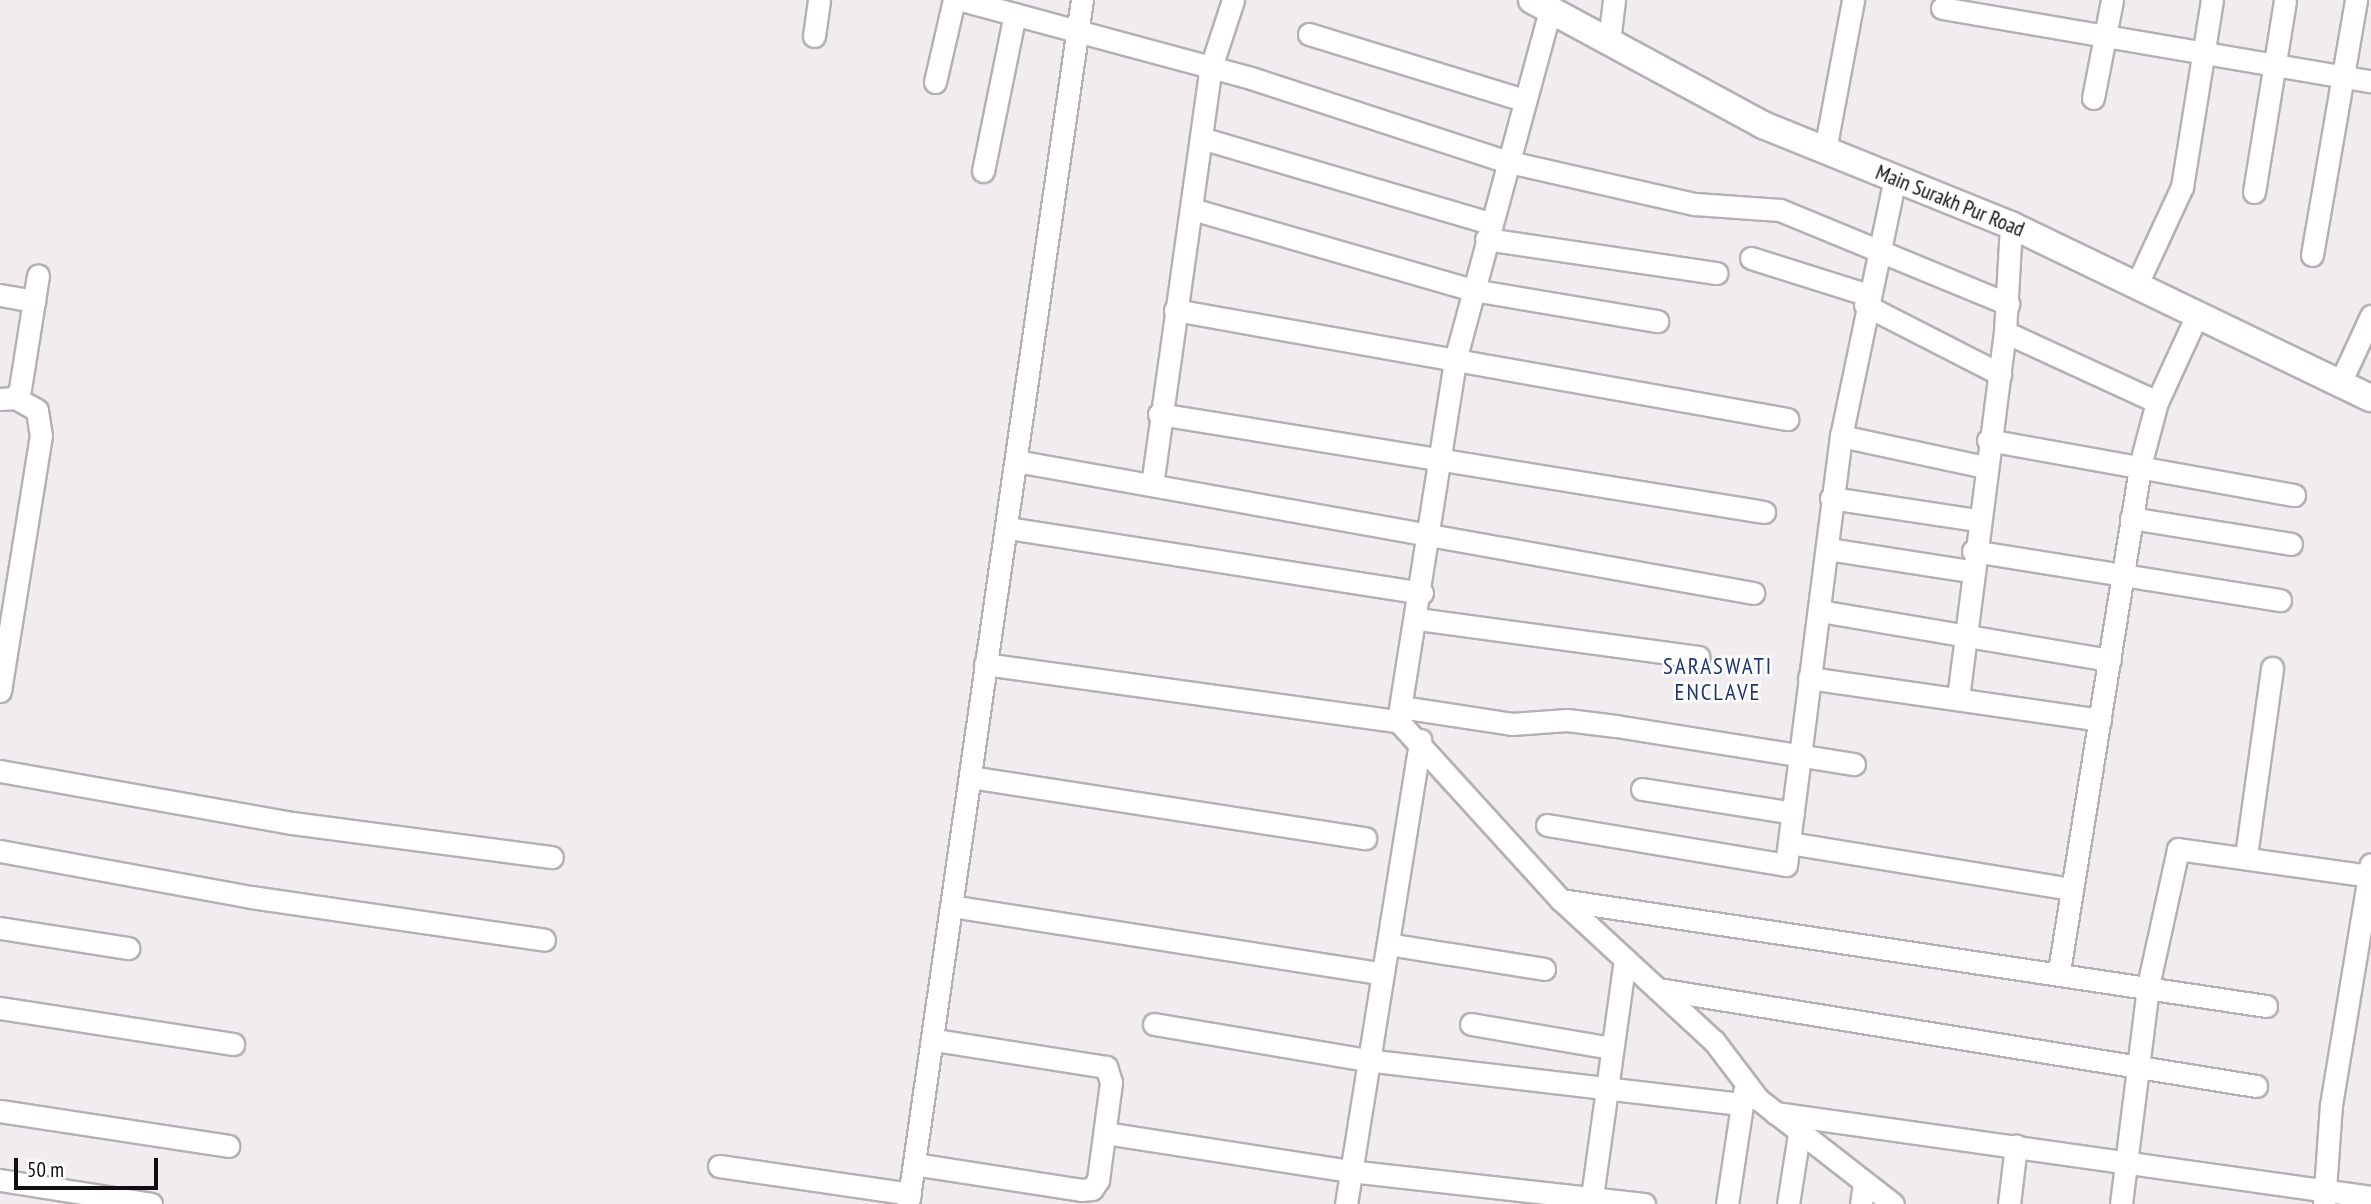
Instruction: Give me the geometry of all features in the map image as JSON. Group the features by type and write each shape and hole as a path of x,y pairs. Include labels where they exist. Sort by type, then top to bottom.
{"street":[{"path":"814,36 819,0"},
{"path":"935,82 954,0"},
{"path":"962,0 1211,67 1505,161 1695,204 1780,210 1880,248 2008,304"},
{"path":"719,1166 909,1199 935,1040 985,664 1008,528 1076,31 1083,0"},
{"path":"1152,485 1159,414 1192,209 1211,67 1233,0"},
{"path":"1609,41 1614,0"},
{"path":"1825,150 1853,0"},
{"path":"2094,98 2112,0"},
{"path":"2136,286 2182,187 2212,0"},
{"path":"2254,192 2285,0"},
{"path":"2312,255 2356,0"},
{"path":"1399,714 1418,619 1455,360 1505,161 1524,100 1541,5"},
{"name":"Main Surakh Pur Road","path":"1541,5 1763,125 2011,225 2371,398"},
{"path":"1942,8 2203,50 2371,81"},
{"path":"983,171 1015,15"},
{"path":"1309,34 1524,100"},
{"path":"1201,138 1488,231 1717,273"},
{"path":"1547,825 1779,868 1788,860 1797,755 1820,611 1831,498 1867,300 1895,178"},
{"path":"1192,209 1473,290 1657,321"},
{"path":"1958,698 1962,633 1983,467 2005,332 2011,225"},
{"path":"1751,258 1867,300 2000,374"},
{"path":"0,691 41,436 37,410 8,398 34,301 38,275"},
{"path":"0,295 34,301"},
{"path":"1175,310 1787,419"},
{"path":"2059,971 2141,463 2157,401 2197,315"},
{"path":"2340,383 2371,316"},
{"path":"2005,332 2157,401"},
{"path":"1159,414 1764,512"},
{"path":"1841,436 1983,467"},
{"path":"1988,440 2141,463 2294,495"},
{"path":"1016,461 1753,593"},
{"path":"1831,498 1977,520"},
{"path":"2131,518 2291,544"},
{"path":"1008,528 1422,593"},
{"path":"1828,549 1971,561 2280,600"},
{"path":"1820,611 2110,660"},
{"path":"1418,619 1698,657"},
{"path":"985,664 1399,714 1513,724 1579,721 1854,764"},
{"path":"2246,856 2272,668"},
{"path":"1809,678 2100,720"},
{"path":"1399,714 1561,901 1714,1041 1745,1082 1773,1112 1863,1194 1893,1204"},
{"path":"1346,1204 1366,1060 1383,974 1420,740"},
{"path":"0,771 292,823 552,857"},
{"path":"970,777 1365,838"},
{"path":"1642,789 1793,813"},
{"path":"1790,843 2072,889"},
{"path":"2121,1204 2148,986 2178,849 2370,871 2331,1105 2324,1195"},
{"path":"0,850 251,897 544,940"},
{"path":"1561,901 2059,971 2266,1006"},
{"path":"951,906 1383,974"},
{"path":"0,928 128,948"},
{"path":"1388,944 1544,969"},
{"path":"1592,1200 1625,959"},
{"path":"1658,989 2256,1086"},
{"path":"0,1009 233,1044"},
{"path":"1154,1024 1366,1060 1606,1085 1742,1104"},
{"path":"1471,1024 1612,1048"},
{"path":"914,1164 1092,1189 1105,1133 1111,1082 1106,1067 935,1040"},
{"path":"1727,1204 1745,1082"},
{"path":"0,1111 228,1146"},
{"path":"1773,1112 2127,1160 2324,1195 2371,1197"},
{"path":"1105,1133 1350,1171 1644,1204"},
{"path":"1788,1204 1799,1134"},
{"path":"2009,1204 2016,1145"},
{"path":"0,1180 151,1204"}],"district":[{"name":"SARASWATI ENCLAVE","path":"1718,679"}]}
